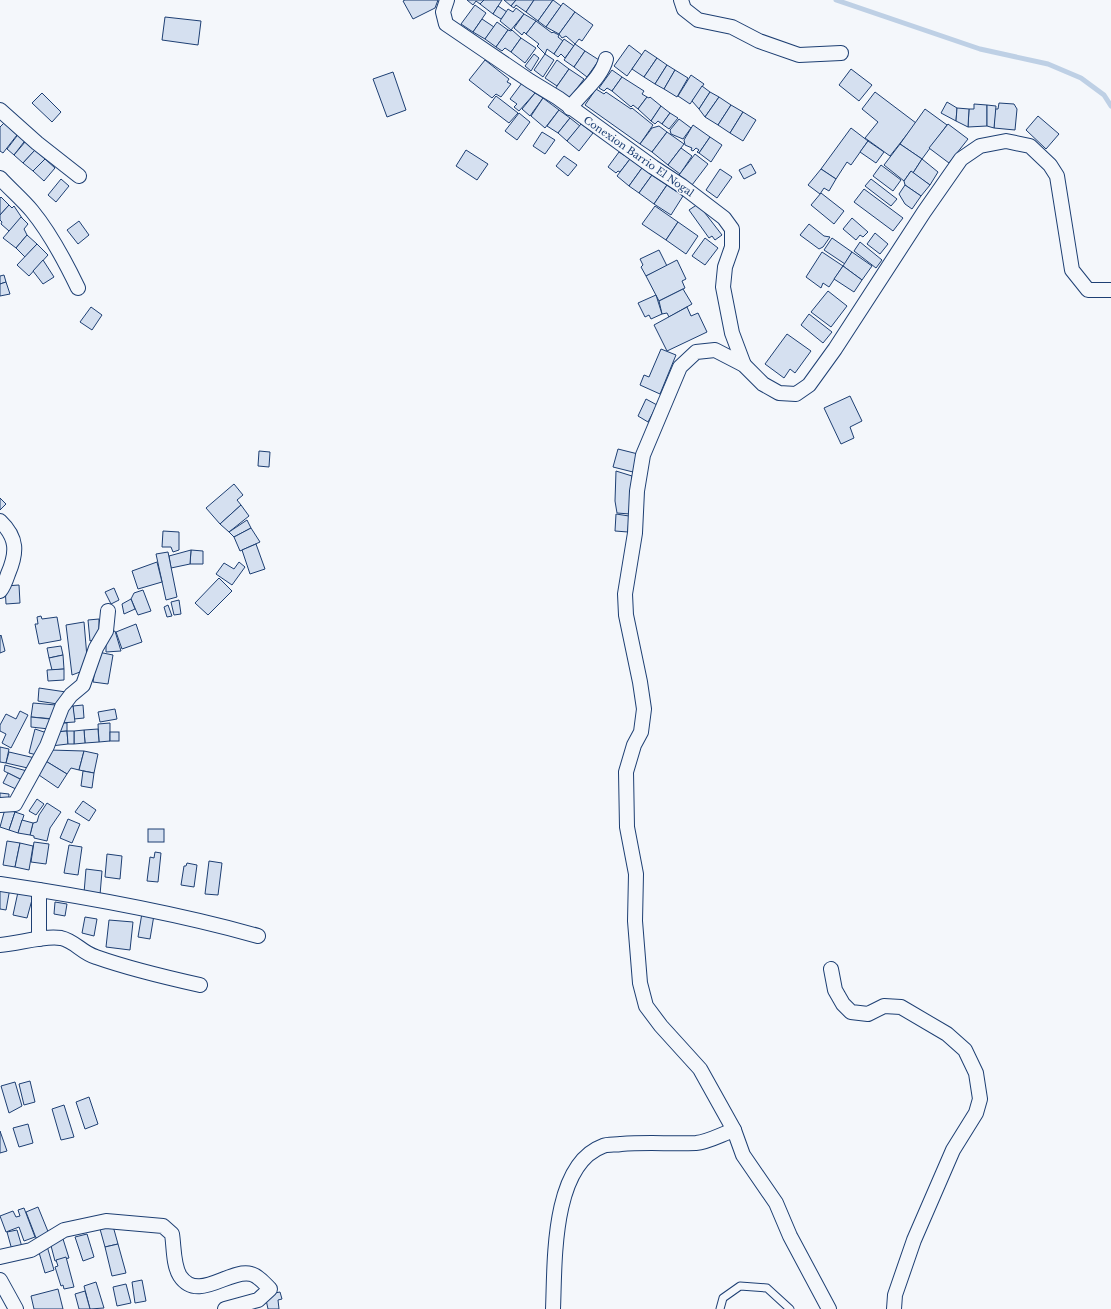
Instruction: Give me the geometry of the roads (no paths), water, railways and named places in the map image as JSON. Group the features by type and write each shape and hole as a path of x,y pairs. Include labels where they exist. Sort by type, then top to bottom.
{"street":[{"name":"Conexion Barrio El Nogal","path":"447,0 443,12 446,24 570,108 708,205 724,218 732,229 732,247 725,267 723,287 732,333 744,365"},
{"path":"681,0 684,9 698,20 732,27 759,41 799,55 841,53"},
{"path":"570,108 581,94 598,77 606,60"},
{"path":"0,110 37,143 79,176"},
{"path":"829,1309 790,1236 776,1203 743,1155 734,1130 700,1069 661,1026 646,1006 642,994 635,921 636,874 627,827 626,772 634,745 641,732 644,709 626,615 625,594 635,533 637,491 643,455 680,367 696,352 715,350 744,365 763,384 779,393 796,394 809,385 839,343 924,212 961,159 980,146 1006,140 1030,146 1050,165 1057,176 1072,270 1088,290 1111,290"},
{"path":"0,178 32,211 64,260 78,288"},
{"path":"0,521 8,531 15,546 13,562 0,591"},
{"path":"0,806 15,804 38,764 62,708 71,695 83,685 96,648 106,632 108,611"},
{"path":"0,884 131,905 194,918 258,936"},
{"path":"39,890 39,939"},
{"path":"0,945 39,939 60,938 74,942 94,957 133,970 200,985"},
{"path":"832,969 836,990 843,1004 851,1012 868,1014 884,1006 901,1007 947,1034 965,1050 976,1073 980,1099 976,1113 953,1150 914,1240 895,1295 894,1309"},
{"path":"553,1309 557,1235 563,1202 575,1170 587,1156 603,1146 646,1142 698,1143 734,1130"},
{"path":"0,1257 30,1250 64,1230 106,1221 135,1225 149,1224 163,1226 172,1234 176,1263 180,1276 190,1284 202,1286 220,1282 240,1273 252,1274 270,1290 258,1300 225,1309"},
{"path":"0,1280 16,1309"}],"lane":[{"path":"720,1309 723,1298 740,1286 767,1288 790,1309"}],"waterway":[{"path":"836,0 980,49 1048,64 1081,78 1104,95 1111,106"}]}
